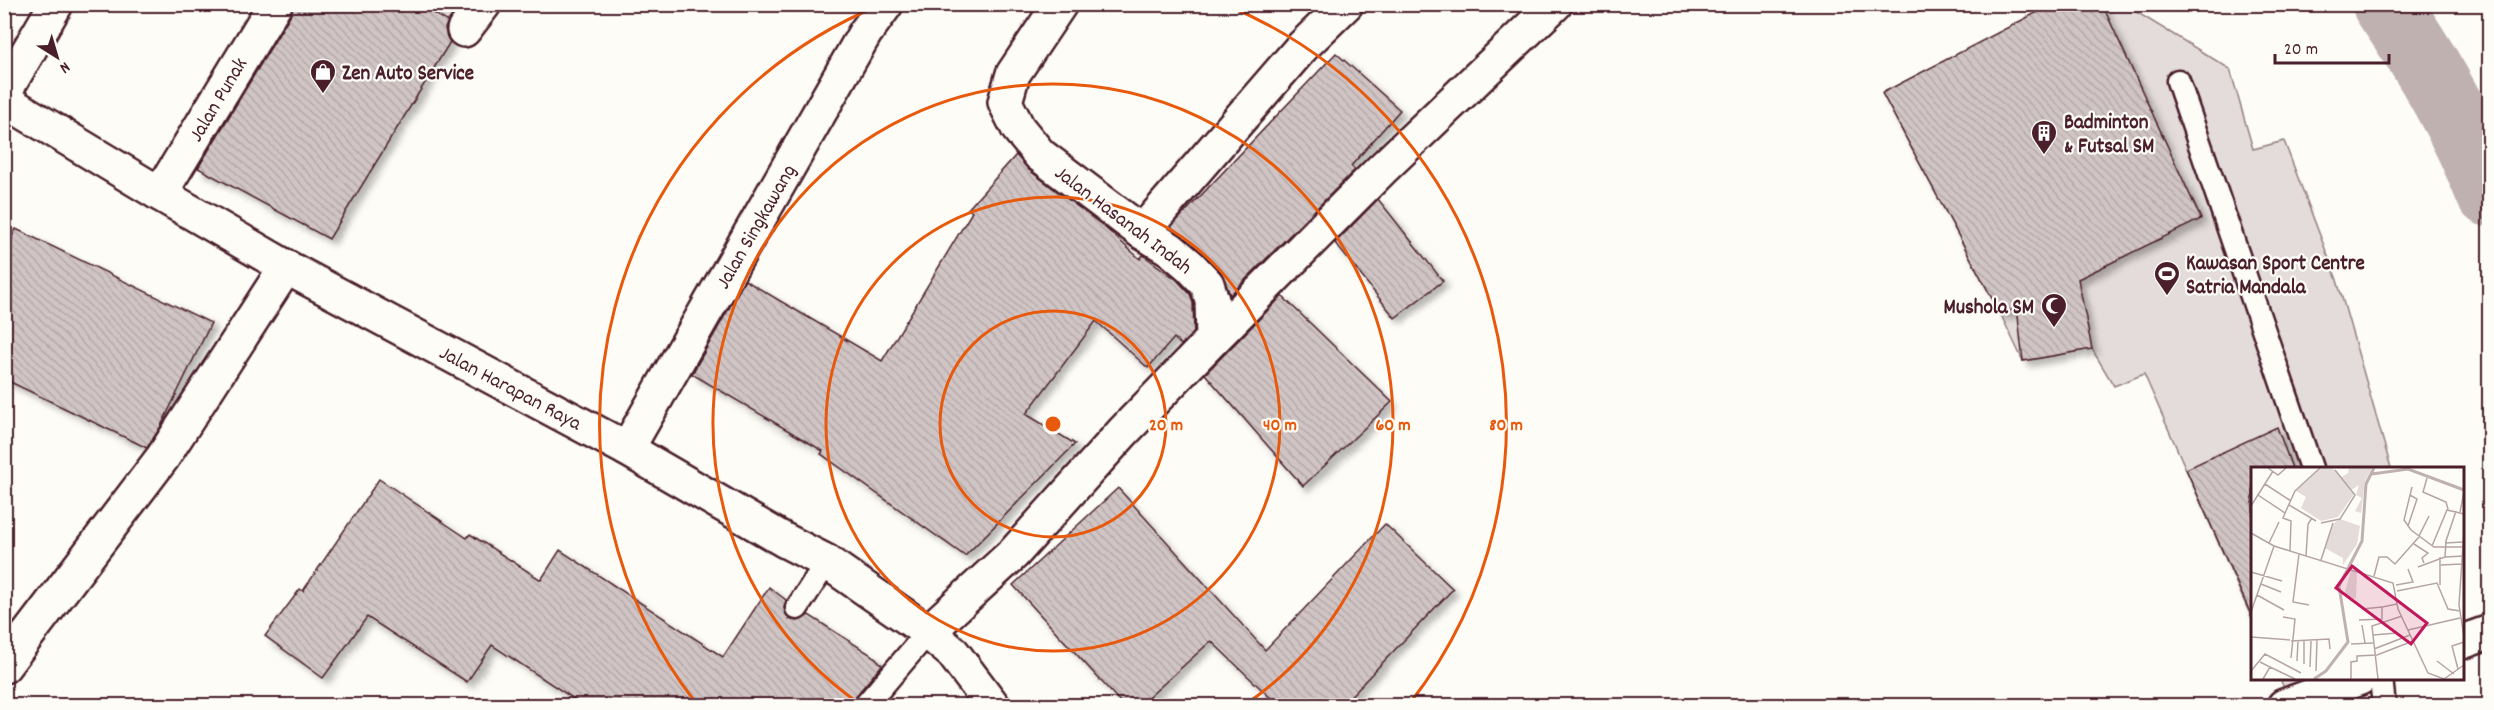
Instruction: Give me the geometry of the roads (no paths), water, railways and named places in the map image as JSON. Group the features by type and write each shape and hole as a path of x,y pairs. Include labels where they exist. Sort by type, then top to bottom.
{"street":[{"path":"4,93 56,4"},
{"name":"Jalan Punak","path":"159,194 275,4"},
{"path":"464,30 484,4"},
{"name":"Jalan Singkawang","path":"627,449 865,33 886,4"},
{"name":"Jalan Hasanah Indah","path":"1060,4 1013,74 1005,102 1018,128 1040,155 1142,232 1170,249 1207,284 1212,300 1213,339"},
{"path":"1142,232 1302,47 1346,4"},
{"path":"928,632 1014,553 1123,432 1381,170 1555,4"},
{"name":"Jalan Harapan Raya","path":"4,100 159,194 286,267 627,449 784,540 827,562 928,632 953,653 993,705"},
{"path":"4,666 163,457 286,267"},
{"path":"2464,642 2490,632"},
{"path":"2284,705 2354,680"}],"lane":[{"path":"2178,81 2311,467"},
{"path":"797,608 827,562"},
{"path":"865,705 928,632"},
{"path":"2381,680 2384,705"}],"waterway":[{"path":"2386,4 2444,95 2490,193"}],"place":[{"name":"Zen Auto Service","path":"323,95"},
{"name":"Badminton & Futsal SM","path":"2044,156"},
{"name":"Kawasan Sport Centre Satria Mandala","path":"2167,297"},
{"name":"Mushola SM","path":"2054,329"}]}
